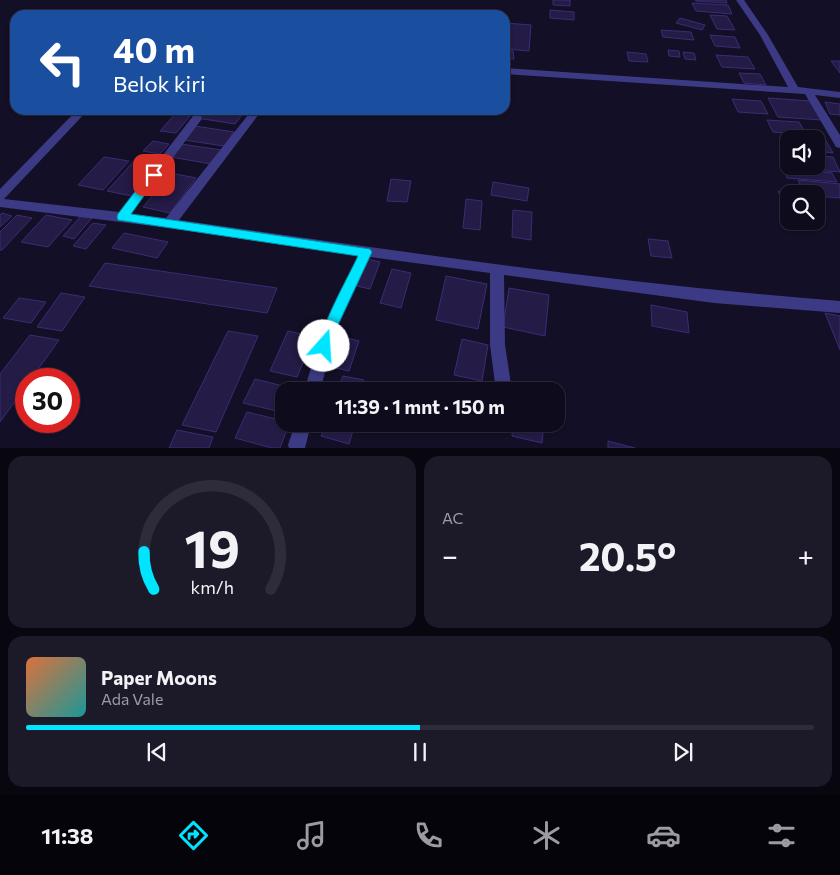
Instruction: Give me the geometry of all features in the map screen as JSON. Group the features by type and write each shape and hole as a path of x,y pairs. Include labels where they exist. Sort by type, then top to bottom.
{"street":[{"path":"740,0 764,35 795,90"},
{"path":"510,71 795,90 840,95"},
{"path":"809,93 840,144"},
{"path":"0,196 79,115"},
{"path":"170,223 253,115"},
{"path":"122,217 196,118"},
{"path":"0,203 170,223 366,252 714,297 840,307"},
{"path":"315,382 329,330 366,252"},
{"path":"498,269 496,333 502,382"},
{"path":"297,445 301,432"}],"building":[{"path":"553,0 570,0 570,6 553,5"},
{"path":"726,0 727,3 696,1"},
{"path":"692,3 728,5 732,14 696,11"},
{"path":"550,10 574,12 574,20 550,18"},
{"path":"710,15 727,16 735,30 717,29"},
{"path":"680,18 705,25 702,30 676,23"},
{"path":"510,23 531,25 529,51 510,49"},
{"path":"661,30 691,32 694,40 663,37"},
{"path":"710,35 735,37 740,48 715,46"},
{"path":"668,50 679,51 680,57 669,56"},
{"path":"510,51 513,51 514,59 510,59"},
{"path":"627,52 646,54 648,62 629,61"},
{"path":"683,52 694,53 696,60 685,59"},
{"path":"716,55 748,57 755,69 722,67"},
{"path":"831,61 840,61 840,73"},
{"path":"739,73 760,74 766,85 744,83"},
{"path":"768,98 811,101 822,120 778,117"},
{"path":"732,99 761,101 768,114 738,112"},
{"path":"825,102 840,104 840,115 830,114"},
{"path":"174,115 190,116 176,133 160,131"},
{"path":"200,115 242,115 235,124 197,118"},
{"path":"767,120 799,122 804,130 780,130 780,133 773,132"},
{"path":"195,126 234,132 224,146 184,140"},
{"path":"825,139 833,153 825,152"},
{"path":"153,141 169,144 160,154 143,151"},
{"path":"181,144 221,150 211,164 171,157"},
{"path":"104,157 129,161 103,190 78,185"},
{"path":"825,157 833,157 840,172 825,171"},
{"path":"133,162 156,167 132,196 107,191"},
{"path":"825,172 832,173 837,182 787,178 786,175 825,175"},
{"path":"171,173 196,178 170,213 143,207"},
{"path":"391,179 411,181 407,202 387,201"},
{"path":"798,180 840,184 840,198 825,197 825,185 800,185"},
{"path":"493,182 529,188 527,201 491,195"},
{"path":"466,199 482,201 480,230 463,228"},
{"path":"513,210 532,212 531,240 512,237"},
{"path":"2,213 12,216 0,227 0,215"},
{"path":"17,215 32,218 0,250 0,232"},
{"path":"46,215 72,220 48,247 21,242"},
{"path":"81,216 92,218 74,239 63,236"},
{"path":"93,223 106,225 86,249 73,246"},
{"path":"124,233 168,242 157,258 112,248"},
{"path":"648,239 668,241 672,258 651,256"},
{"path":"367,259 380,262 370,289 357,286"},
{"path":"105,263 277,288 267,313 89,286"},
{"path":"392,269 411,273 401,308 380,303"},
{"path":"446,276 487,284 478,329 436,320"},
{"path":"509,288 549,295 545,336 503,327"},
{"path":"61,293 85,297 62,331 37,327"},
{"path":"19,298 46,302 31,323 3,318"},
{"path":"651,305 687,312 689,333 652,326"},
{"path":"825,313 840,316 840,350 836,340"},
{"path":"228,331 258,336 216,432 182,425"},
{"path":"288,331 314,337 297,377 270,371"},
{"path":"30,335 59,340 39,368 15,368 15,401 0,422 0,374"},
{"path":"339,336 359,341 349,371 327,366"},
{"path":"462,339 488,345 482,381 454,375"},
{"path":"343,376 364,380 363,382 341,382"},
{"path":"255,379 275,384 275,411 243,403"},
{"path":"247,412 275,419 275,432 286,432 280,448 272,448 235,438"},
{"path":"177,430 213,437 209,448 169,448"},
{"path":"323,432 353,432 349,444 321,436"},
{"path":"512,432 543,432 542,443 512,436"},
{"path":"608,441 635,448 608,448"}],"route":[{"path":"154,175 122,217 366,252 329,330 324,346"}]}
